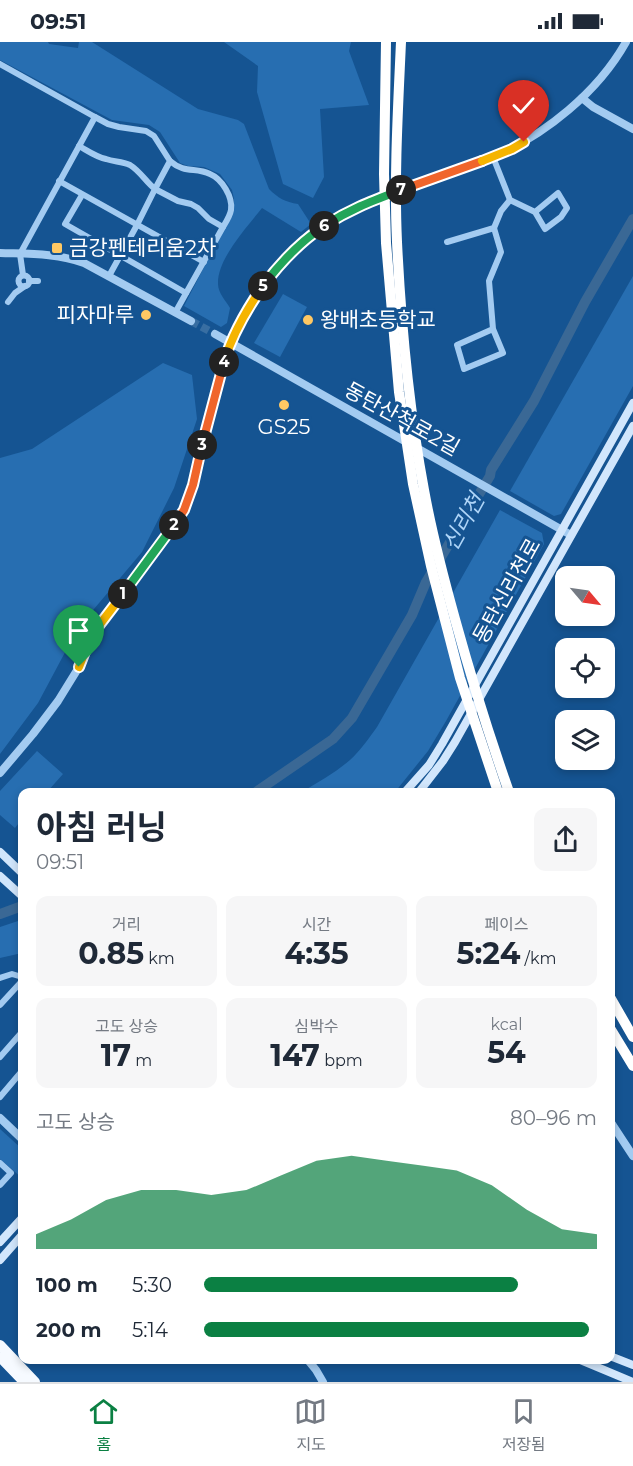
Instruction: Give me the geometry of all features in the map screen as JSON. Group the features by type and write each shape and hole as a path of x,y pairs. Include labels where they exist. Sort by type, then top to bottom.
{"highway":[{"path":"386,42 384,174 386,243 399,392 413,484 431,566 460,678 497,788"},
{"path":"401,42 396,174 397,241 409,387 419,462 438,558 490,737 508,788"},
{"path":"615,1006 633,1037"},
{"path":"615,1036 633,1066"},
{"path":"0,1345 35,1382"},
{"path":"0,1356 24,1382"}],"main road":[{"name":"동탄신리천로","path":"409,788 442,744 633,402"},
{"name":"동탄신리천로","path":"423,788 455,742 633,426"},
{"path":"577,502 580,508 588,506"},
{"path":"547,556 553,555 557,561"},
{"path":"422,773 421,781 429,781"},
{"path":"0,852 18,869"},
{"path":"0,876 18,892"},
{"path":"0,1242 18,1222"},
{"path":"0,1260 18,1240"},
{"path":"615,1358 633,1365"},
{"path":"590,1364 633,1382"}],"street":[{"path":"0,773 58,701 79,667 91,636 184,510 193,485 231,343 250,306 276,268 318,230 344,213 512,149 549,126 582,98 608,69 626,42"},
{"path":"0,64 108,124 146,131 154,136 170,161 182,169 209,174 217,178 226,190 231,200 231,210 175,313"},
{"path":"582,98 593,107 633,129"},
{"path":"8,302 27,276 23,275 20,254 95,117"},
{"path":"79,146 95,156 132,166 155,189 178,201 191,204 223,227"},
{"path":"493,157 510,201 535,212 545,229 561,217 567,208 558,193 535,212"},
{"path":"109,276 170,161"},
{"path":"59,182 204,262"},
{"path":"82,195 65,224 186,293"},
{"path":"493,329 457,345 464,369 503,353 493,329 489,281 501,252 494,228 501,211 510,201"},
{"path":"447,242 494,228"},
{"path":"0,253 51,255 76,260 191,321"},
{"path":"24,283 38,281"},
{"name":"동탄산척로2길","path":"214,334 572,535"},
{"path":"0,978 12,974 18,977"},
{"path":"0,1005 18,984"},
{"path":"0,1057 18,1037"},
{"path":"0,1098 18,1076"},
{"path":"0,1118 18,1135"},
{"path":"615,1129 633,1156"},
{"path":"0,1163 11,1173 0,1185"},
{"path":"311,1364 323,1382"}],"shaded area":[{"path":"0,42 48,42 78,48 79,42 92,42 198,109 238,120 244,124 269,189 282,199 298,204 311,224 301,232 262,208 234,244 222,264 218,284 222,297 230,308 227,323 221,327 184,306 234,209 232,190 220,174 204,167 180,163 160,132 149,125 112,120 0,60"},
{"path":"224,42 351,42 349,51 369,105 320,109 324,177 313,198 283,184 257,92 258,66"},
{"path":"633,276 633,386 561,514 554,516 510,491"},
{"path":"283,294 307,307 280,357 254,343"},
{"path":"163,363 192,375 197,419 174,488 142,552 78,628 38,703 0,754 0,458 32,449"},
{"path":"500,510 542,533 544,544 446,721 428,751 398,788 308,788 350,760 377,727"},
{"path":"37,751 63,774 51,788 18,788 18,824 15,828 0,815 0,791"},
{"path":"18,921 18,954 0,958 0,927"},
{"path":"0,1129 18,1145 18,1175 0,1159"}],"waterway":[{"name":"신리천","path":"262,788 333,739 352,718 412,615 426,582 534,401 585,302 633,219"},
{"name":"신리천","path":"0,914 18,907"}],"tunnel":[{"path":"191,321 215,334"}],"place":[{"name":"금강펜테리움2차","path":"57,248"},
{"name":"피자마루","path":"146,315"},
{"name":"왕배초등학교","path":"308,320"},
{"name":"GS25","path":"284,405"}],"route":[{"path":"79,667 91,636 184,510 193,485 226,356 250,306 276,268 318,230 344,213 493,157 524,142"}]}
